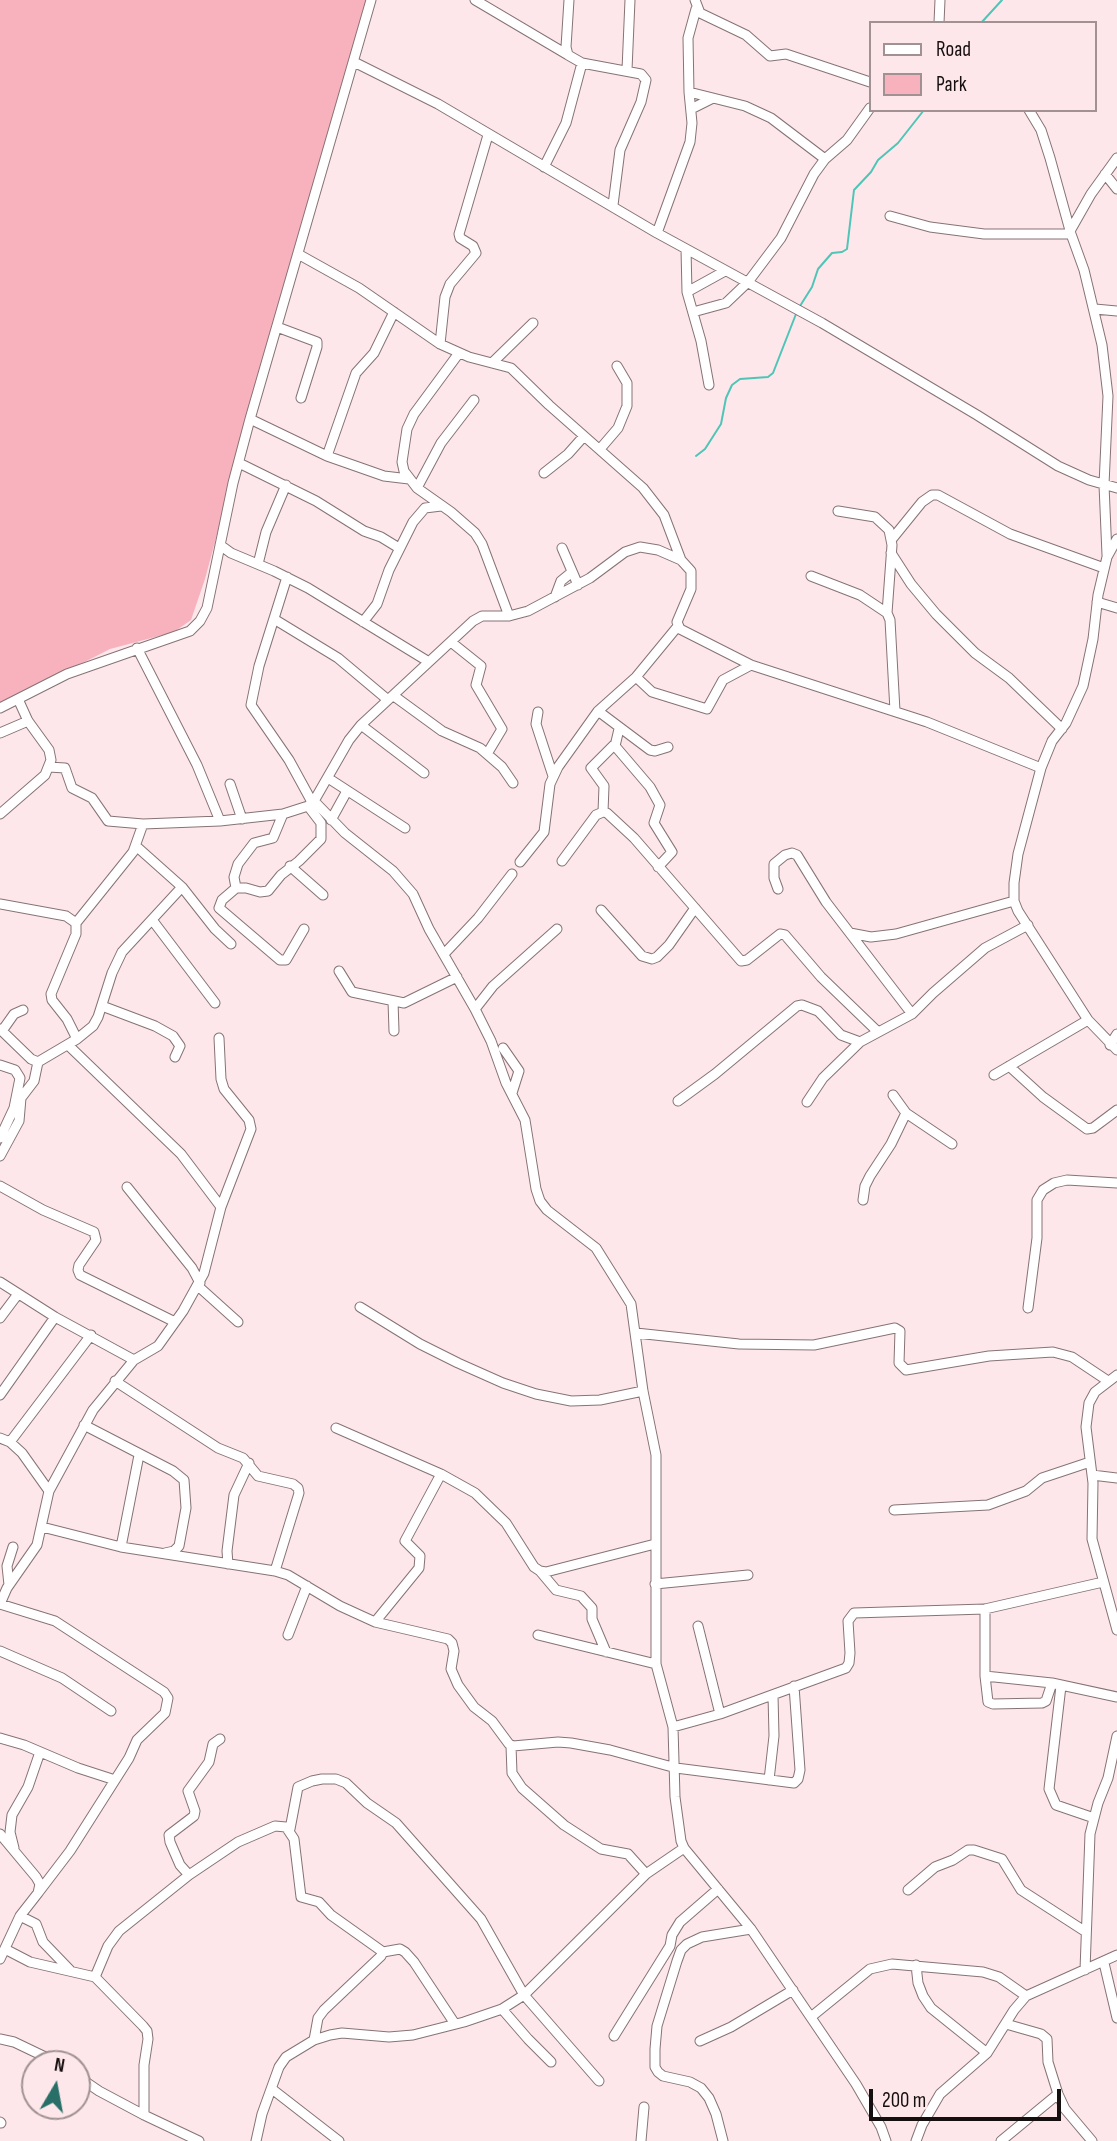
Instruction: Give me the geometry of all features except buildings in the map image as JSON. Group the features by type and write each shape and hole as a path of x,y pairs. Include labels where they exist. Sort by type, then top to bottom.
{"street":[{"path":"0,708 67,674 190,631 207,608 250,419 371,0"},
{"path":"475,0 582,63 627,70 644,76 645,87 620,150 613,205"},
{"path":"568,55 566,47 569,0"},
{"path":"627,70 630,0"},
{"path":"939,21 940,0"},
{"path":"657,233 690,142 688,38 696,5 746,35 770,56 786,54 869,82"},
{"path":"354,62 438,104 657,233 822,323 1058,466 1117,488"},
{"path":"544,167 566,123 582,63"},
{"path":"689,92 745,106 771,118 825,159"},
{"path":"691,109 713,98"},
{"path":"693,312 726,303 748,282 781,238 814,174 825,159 847,140 869,109"},
{"path":"1029,112 1044,140 1084,270 1102,345 1108,396 1104,485 1107,557"},
{"path":"439,344 445,297 450,284 476,253 473,246 460,238 459,234 488,135"},
{"path":"1071,233 1091,194 1117,158"},
{"path":"1105,174 1117,189"},
{"path":"890,216 930,227 984,234 1071,233"},
{"path":"686,249 687,292 709,385"},
{"path":"298,254 359,288 439,344 459,353 511,368 655,502 669,525 681,560 691,571 691,589 678,626 636,677 598,711 553,776 544,832 520,862"},
{"path":"687,292 725,271"},
{"path":"1095,309 1117,311"},
{"path":"327,456 356,373 374,353 394,312"},
{"path":"492,363 533,323"},
{"path":"277,327 317,342 301,398"},
{"path":"459,353 420,405 407,429 402,462 409,480 464,523 482,544 509,616"},
{"path":"600,449 618,428 627,406 627,383 617,366"},
{"path":"417,488 441,443 474,400"},
{"path":"250,419 327,456 384,476 409,480"},
{"path":"544,473 568,454 584,436"},
{"path":"239,463 286,485 364,531 399,548"},
{"path":"258,564 269,522 286,485"},
{"path":"892,540 926,498 939,495 1010,534 1104,568"},
{"path":"363,622 377,604 399,548 418,514 425,509 441,506"},
{"path":"838,511 875,517 889,530 892,540 887,613 890,620 895,711"},
{"path":"1114,1048 1088,1020 1028,925 1014,901 1014,883 1018,854 1041,768 1052,740 1062,729 1079,699 1083,686 1104,568 1117,539"},
{"path":"220,545 226,551 287,577 429,662"},
{"path":"49,767 65,768 72,788 92,798 108,821 143,824 220,821 284,814 311,803 360,725 479,617 509,616 528,611 578,585 617,557 640,547 658,550 681,560"},
{"path":"562,548 578,585"},
{"path":"891,553 911,584 936,614 975,653 1009,678 1062,729"},
{"path":"555,597 561,581 572,572"},
{"path":"811,576 860,595 887,613"},
{"path":"287,577 252,691 251,705 289,760 321,823 321,839 299,861 290,866 268,891 236,888 222,900 220,911 280,960 286,960 304,929"},
{"path":"1097,602 1117,608"},
{"path":"274,619 338,657 391,698 442,731 474,744 502,767 513,783"},
{"path":"678,626 751,665 895,711 1041,768"},
{"path":"451,642 481,666 476,685 502,729 487,754"},
{"path":"137,648 197,765 220,821"},
{"path":"636,677 652,692 707,709 723,680 751,665"},
{"path":"0,814 45,775 49,767 49,750 28,721 18,699"},
{"path":"598,711 618,729 650,750 668,747"},
{"path":"538,712 536,724 553,776"},
{"path":"0,733 28,721"},
{"path":"360,725 424,773"},
{"path":"603,812 604,786 591,768 615,744 618,729"},
{"path":"615,744 650,787 660,804 661,810 654,823 672,852 658,867"},
{"path":"328,778 405,828"},
{"path":"230,784 237,811 242,819"},
{"path":"331,820 347,791"},
{"path":"311,803 403,880 413,894 429,929 475,1009 525,1120 540,1201 596,1248 631,1304 643,1391 656,1455 656,1664 673,1727 675,1797 684,1848 751,1929 856,2084 886,2141"},
{"path":"562,861 596,815 603,812"},
{"path":"603,812 634,838 741,961 747,960 780,934 785,935 821,977 877,1031"},
{"path":"236,888 234,877 238,864 254,843 273,838 284,814"},
{"path":"143,824 136,846 125,863 76,923 76,934 51,994 52,1000 66,1019 73,1042 181,1154 220,1207"},
{"path":"136,846 182,887 215,929 231,944"},
{"path":"778,889 774,864 785,855 797,855 826,902 912,1014"},
{"path":"290,866 324,895"},
{"path":"445,953 478,918 512,874"},
{"path":"0,1156 19,1121 21,1098 34,1081 38,1062 73,1042 93,1026 117,960 182,887"},
{"path":"850,933 871,937 896,933 1014,901"},
{"path":"0,904 66,916 76,923"},
{"path":"601,910 642,956 652,959 669,945 695,908"},
{"path":"153,921 215,1003"},
{"path":"807,1102 823,1078 860,1042 912,1014 942,984 985,948 1028,925"},
{"path":"475,1009 493,986 557,929"},
{"path":"339,971 352,992 410,1002 457,977"},
{"path":"393,1001 394,1031"},
{"path":"678,1101 797,1006 802,1005 817,1011 841,1035 860,1042"},
{"path":"102,1006 155,1026 173,1036 180,1046 175,1057"},
{"path":"23,1010 14,1014 1,1030 30,1059 38,1062"},
{"path":"994,1075 1088,1020"},
{"path":"1114,1048 1117,1034"},
{"path":"5,1586 37,1545 49,1491 99,1400 134,1360 158,1346 199,1285 220,1207 251,1129 249,1120 224,1089 219,1038"},
{"path":"503,1048 519,1071 512,1093"},
{"path":"0,1065 15,1070 20,1078 13,1108 3,1123 0,1138"},
{"path":"1009,1066 1043,1097 1087,1129 1093,1129 1117,1110"},
{"path":"893,1095 906,1113 952,1144"},
{"path":"863,1200 865,1186 891,1144 906,1113"},
{"path":"1028,1308 1037,1238 1037,1200 1043,1190 1054,1183 1067,1180 1117,1183"},
{"path":"0,1186 43,1210 94,1233 96,1240 79,1265 80,1275 175,1322"},
{"path":"127,1186 192,1268 199,1285 238,1322"},
{"path":"0,1282 55,1317 134,1360"},
{"path":"0,1318 18,1294"},
{"path":"360,1307 458,1363 536,1394 571,1401 600,1400 643,1391"},
{"path":"0,1395 55,1317"},
{"path":"636,1333 739,1344 814,1345 895,1328 900,1331 899,1363 906,1370 989,1356 1053,1352 1072,1357 1108,1381"},
{"path":"10,1443 91,1335"},
{"path":"1117,1376 1095,1392 1090,1403 1086,1427 1092,1475 1092,1539 1117,1630"},
{"path":"115,1381 218,1448 243,1458 258,1476 293,1484 300,1490 275,1571"},
{"path":"84,1425 180,1475 186,1486 186,1508 179,1546 174,1551 163,1554"},
{"path":"336,1428 441,1474 475,1493 506,1523 534,1567 556,1590 581,1596 592,1608 592,1619 606,1652"},
{"path":"0,1438 10,1443 32,1464 49,1491"},
{"path":"121,1547 139,1455"},
{"path":"894,1510 988,1505 1026,1491 1042,1478 1090,1462"},
{"path":"228,1564 227,1551 234,1495 248,1463"},
{"path":"376,1622 419,1568 420,1556 406,1545 405,1541 441,1474"},
{"path":"1092,1475 1117,1478"},
{"path":"42,1527 121,1547 275,1571 376,1622 448,1639 454,1651 451,1670 458,1685 474,1707 497,1726 511,1746 512,1773 522,1788 564,1825 601,1849 628,1854 646,1874"},
{"path":"540,1571 547,1572 655,1544"},
{"path":"0,1959 20,1916 70,1851 129,1758 137,1740 164,1713 168,1698 164,1692 55,1620 0,1604 13,1547"},
{"path":"655,1584 748,1575"},
{"path":"673,1727 720,1714 846,1668 850,1653 848,1621 854,1613 985,1609 1103,1582"},
{"path":"288,1635 307,1586"},
{"path":"985,1609 986,1699 993,1704 1042,1703 1056,1685"},
{"path":"698,1626 720,1714"},
{"path":"538,1635 656,1664"},
{"path":"0,1651 62,1678 111,1711"},
{"path":"985,1676 1056,1685 1117,1697"},
{"path":"1056,1685 1049,1789 1056,1805 1094,1818"},
{"path":"511,1746 571,1743 676,1768 794,1783 798,1779 799,1741 794,1686"},
{"path":"769,1780 774,1736 773,1695"},
{"path":"1086,1970 1089,1852 1094,1818 1108,1778 1117,1736"},
{"path":"0,1738 115,1780"},
{"path":"189,1875 180,1865 169,1835 194,1816 195,1811 188,1791 209,1762 213,1744 220,1739"},
{"path":"14,1850 10,1832 12,1815 28,1787 40,1752"},
{"path":"455,2024 405,1952 400,1949 383,1952 331,1915 319,1902 301,1897 294,1839 290,1829 298,1787 312,1781 336,1779 346,1783 396,1824 481,1919 524,1995 600,2081"},
{"path":"95,1977 108,1946 119,1931 189,1875 238,1842 275,1826 290,1829"},
{"path":"0,1834 36,1877 40,1884 38,1893"},
{"path":"256,2141 262,2114 279,2067 286,2057 314,2040 342,2033 389,2037 413,2035 502,2008 524,1995 646,1874 684,1848"},
{"path":"908,1890 934,1867 953,1860 968,1850 974,1850 1002,1859 1021,1890 1086,1932"},
{"path":"614,2036 670,1946 672,1935 680,1922 718,1889"},
{"path":"20,1916 36,1924 43,1942 70,1970"},
{"path":"723,2141 709,2098 701,2088 690,2082 663,2076 655,2067 657,2026 681,1950 702,1937 751,1929"},
{"path":"5,1949 30,1962 95,1977 147,2031 143,2079 144,2115"},
{"path":"314,2040 318,2018 324,2010 383,1952"},
{"path":"916,2141 940,2094 987,2053 1026,1996 1117,1955"},
{"path":"1104,1963 1117,2018"},
{"path":"811,2017 870,1969 892,1965 916,1965 992,1974 1026,1996"},
{"path":"916,1965 918,1983 931,2008 987,2053"},
{"path":"701,2041 731,2027 793,1990"},
{"path":"502,2008 551,2062"},
{"path":"1006,2024 1041,2034 1047,2039 1048,2062 1058,2094 1065,2109 1092,2141"},
{"path":"0,2039 31,2050"},
{"path":"91,2086 144,2115 200,2141"},
{"path":"272,2089 340,2141"},
{"path":"1001,2141 1058,2094"},
{"path":"641,2141 644,2108"}],"green space":[{"path":"0,0 367,0 293,252 205,579 191,620 174,632 110,649 0,705"}],"waterway":[{"path":"983,21 1002,0"},
{"path":"800,306 812,287 818,269 832,253 847,249 854,190 922,112"},
{"path":"696,456 705,449 721,424 726,398 732,385 740,379 768,377 773,373 796,314"}]}
